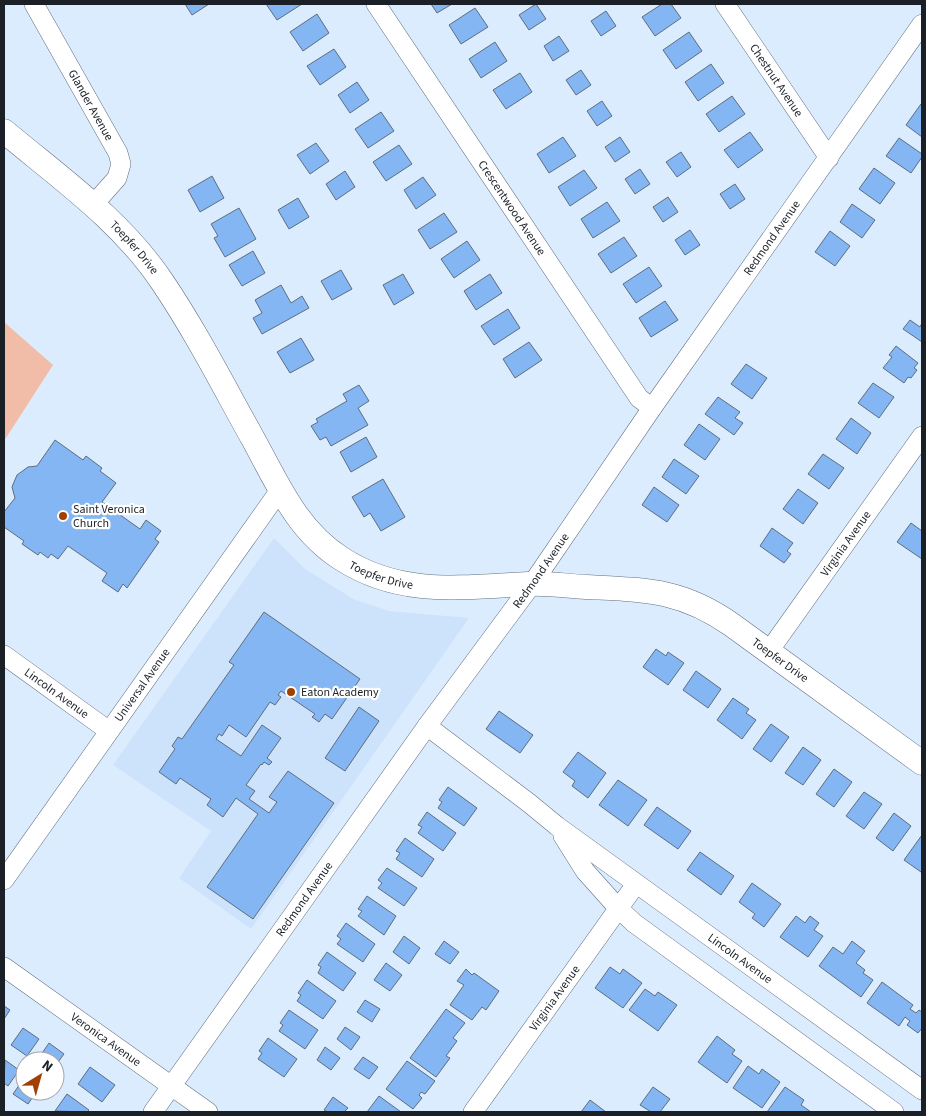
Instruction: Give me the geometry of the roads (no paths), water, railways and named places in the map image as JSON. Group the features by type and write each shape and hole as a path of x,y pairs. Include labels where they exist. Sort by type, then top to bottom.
{"street":[{"name":"Glander Avenue","path":"34,4 118,153 121,164 117,178 93,205"},
{"name":"Crescentwood Avenue","path":"376,4 639,398 652,408"},
{"name":"Chestnut Avenue","path":"724,4 829,158"},
{"name":"Redmond Avenue","path":"153,1112 427,726 532,584 652,408 922,24"},
{"name":"Toepfer Drive","path":"4,130 93,205 130,240 162,281 300,522 317,540 340,558 381,578 413,586 457,588 532,584 625,589 672,595 702,606 719,616 922,763"},
{"name":"Virginia Avenue","path":"769,651 922,436"},
{"name":"Universal Avenue","path":"4,880 280,490"},
{"name":"Lincoln Avenue","path":"4,655 109,731"},
{"name":"Lincoln Avenue","path":"427,726 557,826 922,1090"},
{"name":"Lincoln Avenue","path":"557,826 585,871 618,909 634,923 894,1112"},
{"name":"Virginia Avenue","path":"473,1112 636,884"},
{"name":"Veronica Avenue","path":"4,967 208,1112"}],"place":[{"name":"Saint Veronica Church","path":"63,516"},
{"name":"Eaton Academy","path":"291,692"}]}
